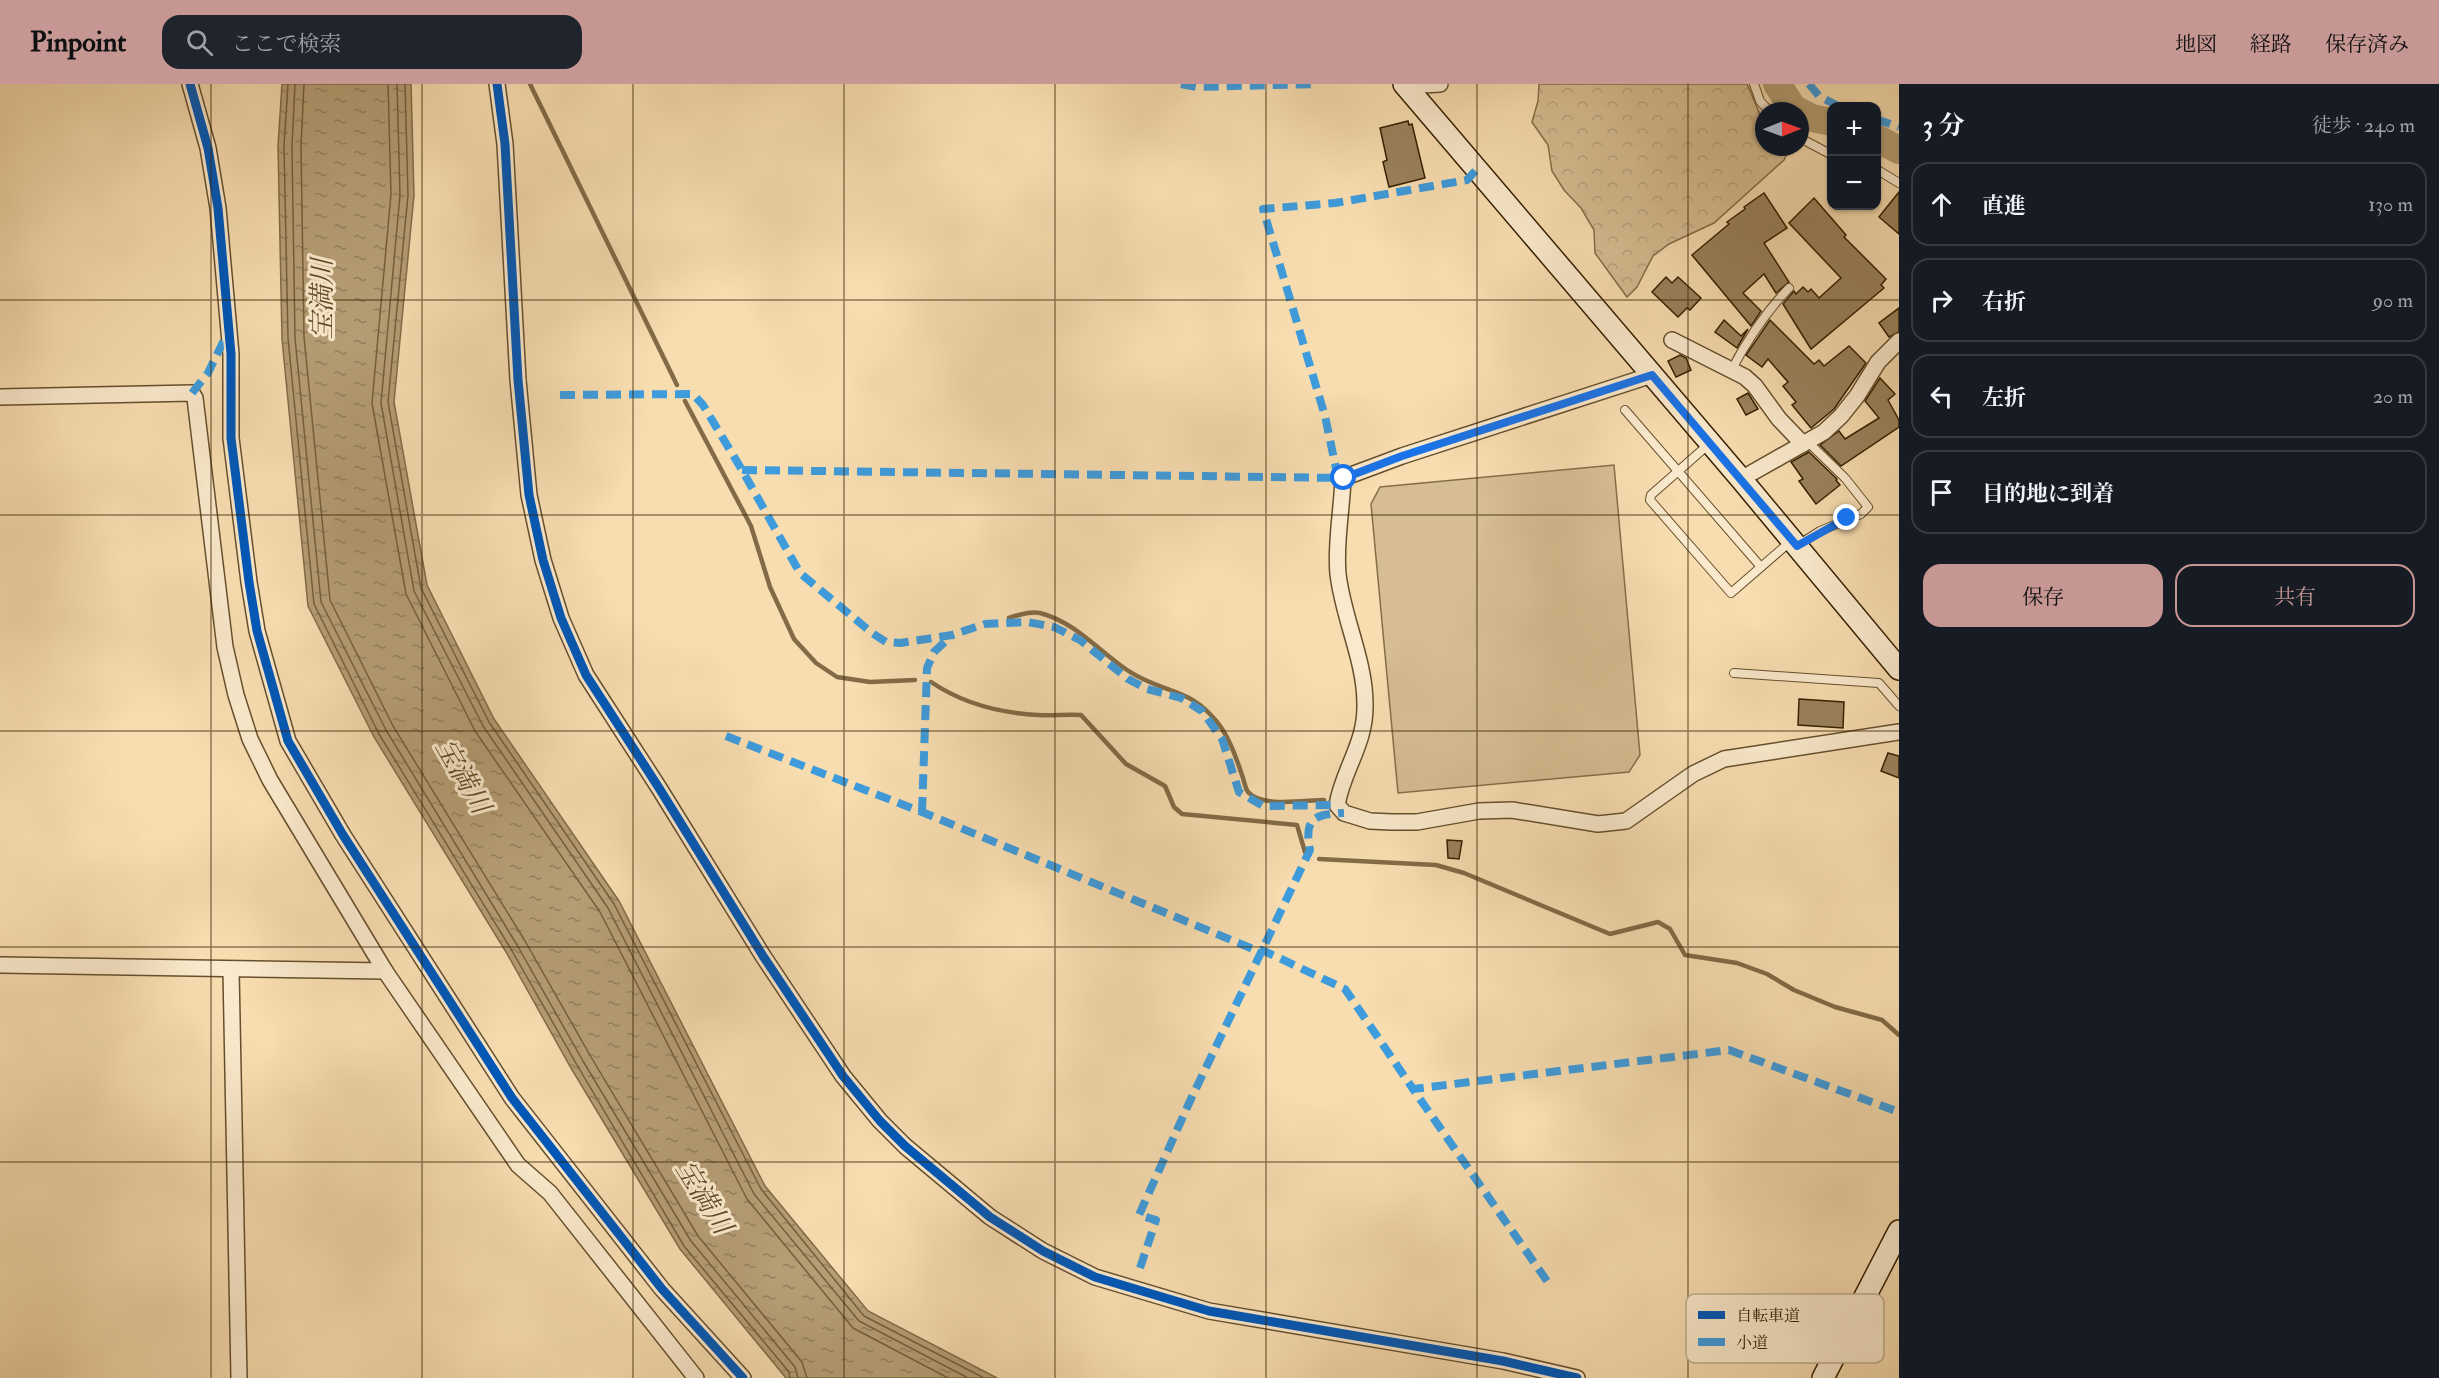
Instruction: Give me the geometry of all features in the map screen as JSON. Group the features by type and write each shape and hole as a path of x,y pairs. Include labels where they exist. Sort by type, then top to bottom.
{"street":[{"path":"190,84 208,148 218,208 231,354 231,438 249,582 257,631 288,741 343,835 512,1098 662,1289 743,1378"},
{"path":"497,84 505,144 518,380 529,495 543,560 561,618 585,675 659,788 763,956 843,1076 880,1121 905,1146 990,1217 1043,1251 1095,1277 1209,1311 1503,1361 1577,1378"},
{"path":"1405,85 1440,84"},
{"path":"1405,85 1741,479 1899,669"},
{"path":"1672,340 1745,377 1755,386 1763,400 1805,443"},
{"path":"1741,479 1824,432 1841,416 1857,396 1878,362 1899,340"},
{"path":"1652,375 1402,456 1344,478 1338,575 1364,678 1365,705 1360,739 1336,805 1344,813 1370,821 1417,822 1479,810 1512,810 1598,824 1626,821 1693,774 1724,759 1899,732"},
{"path":"0,397 192,393 195,398 225,647 236,695 250,739 270,780 385,971 518,1165 550,1194 696,1378"},
{"path":"0,965 385,971"},
{"path":"231,970 239,1378"},
{"path":"1866,1294 1899,1231"},
{"path":"1823,1378 1831,1363"}],"lane":[{"path":"1754,84 1761,102"},
{"path":"1809,142 1827,152"},
{"path":"1881,172 1899,183"},
{"path":"1731,371 1770,307 1790,288"},
{"path":"1625,410 1761,567"},
{"path":"1710,443 1651,495 1650,500 1731,593 1794,543 1860,514 1868,507 1845,478 1805,443"},
{"path":"1734,673 1879,683 1899,706"}],"green space":[{"path":"1539,84 1747,84 1755,103 1755,156 1786,156 1714,223 1669,244 1653,256 1637,287 1627,297 1595,253 1594,230 1581,208 1564,190 1552,171 1548,145 1532,122 1538,101"},
{"path":"1614,465 1640,755 1629,772 1398,793 1371,504 1380,487"}],"water":[{"name":"宝満川","path":"282,84 411,84 414,195 394,402 427,585 494,719 619,901 765,1186 868,1311 997,1378 786,1378 680,1249 571,1068 506,952 374,737 308,606 282,339 278,146"}],"building":[{"path":"1408,121 1409,125 1412,124 1425,178 1389,187 1383,162 1387,160 1380,128"},
{"path":"1899,192 1899,234 1879,217"},
{"path":"1764,193 1787,228 1764,243 1789,282 1776,293 1764,274 1743,293 1761,311 1751,326 1692,255 1729,224 1727,222 1745,209 1744,207"},
{"path":"1814,198 1846,235 1844,237 1886,279 1881,285 1884,288 1811,349 1783,304 1794,291 1796,294 1803,287 1808,292 1811,289 1819,298 1841,278 1789,223"},
{"path":"1666,277 1672,283 1678,277 1701,298 1690,310 1687,308 1678,317 1652,292"},
{"path":"1899,308 1899,332 1889,337 1879,323"},
{"path":"1724,320 1741,336 1748,329 1737,348 1715,332"},
{"path":"1770,320 1814,364 1819,360 1824,366 1849,346 1866,363 1834,409 1811,428 1792,405 1796,402 1783,386 1788,382 1768,359 1762,367 1746,355"},
{"path":"1680,355 1686,358 1691,370 1676,377 1668,361"},
{"path":"1880,378 1895,394 1888,400 1899,420 1899,427 1841,466 1820,445 1839,431 1845,439 1879,418 1865,401"},
{"path":"1748,393 1758,409 1746,415 1737,399"},
{"path":"1809,452 1837,479 1840,485 1816,504 1799,481 1803,479 1791,462"},
{"path":"1799,699 1844,702 1843,728 1798,725"},
{"path":"1888,753 1899,756 1899,778 1881,771"},
{"path":"1447,840 1462,841 1459,859 1448,858"}],"waterway":[{"path":"530,84 677,385"},
{"path":"1777,84 1789,102"},
{"path":"1809,116 1827,121"},
{"path":"1881,141 1899,150"},
{"path":"685,401 751,526 770,587 794,639 816,663 837,677 870,682 915,680"},
{"path":"1009,618 1036,613 1055,618 1081,634 1129,671 1200,705 1225,734 1235,754 1247,790 1255,797 1273,802 1324,800"},
{"path":"931,682 955,696 982,706 1038,715 1081,715 1126,764 1165,786 1174,807 1182,814 1297,825 1305,852"},
{"path":"1319,859 1436,865 1464,873 1610,934 1658,922 1670,929 1685,955 1737,963 1767,974 1794,990 1835,1007 1882,1020 1899,1035"}],"marked path":[{"path":"1181,84 1197,87 1316,84"},
{"path":"1809,84 1819,96 1830,102"},
{"path":"1881,121 1899,127"},
{"path":"1338,478 1325,416 1263,209 1335,203 1467,180 1477,169"},
{"path":"192,393 208,373 227,334"},
{"path":"560,395 693,394 703,405 742,470 800,573 886,642 900,643 952,635 985,624 1027,622 1054,627 1080,640 1128,679 1147,689 1181,698 1202,711 1222,739 1239,792 1263,806 1337,805"},
{"path":"742,470 1343,478"},
{"path":"922,812 927,668 934,652 952,635"},
{"path":"726,736 922,812 1253,949 1262,950 1345,989 1413,1089"},
{"path":"1140,1268 1156,1220 1139,1215 1190,1101 1310,850 1310,824 1318,817 1344,813"},
{"path":"1547,1281 1413,1089 1729,1050 1899,1112"}],"cycle path":[{"path":"190,84 208,148 218,208 231,354 231,438 249,582 257,631 288,741 343,835 512,1098 662,1289 743,1378"},
{"path":"497,84 505,144 518,380 529,495 543,560 561,618 586,675 763,956 843,1076 880,1121 905,1146 990,1217 1043,1251 1095,1277 1209,1311 1503,1361 1577,1378"}],"route":[{"path":"1344,478 1402,456 1652,375 1797,546 1820,531 1847,518"}]}
